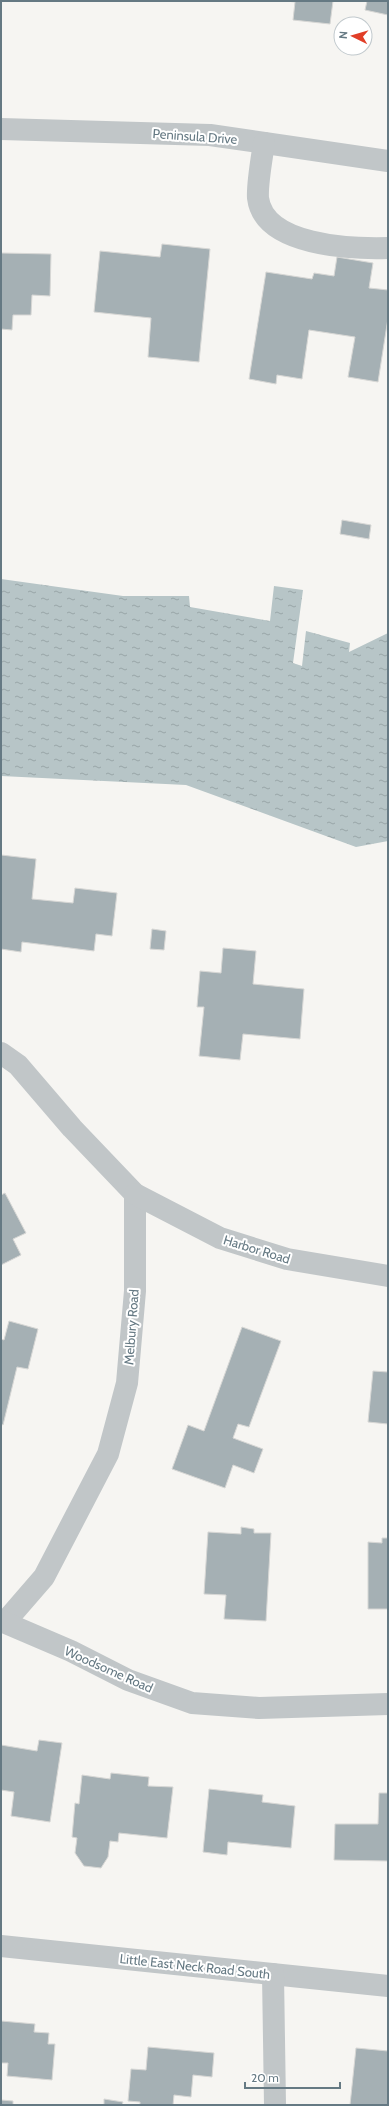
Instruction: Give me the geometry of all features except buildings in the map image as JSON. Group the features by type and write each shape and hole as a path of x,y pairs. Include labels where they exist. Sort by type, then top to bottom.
{"street":[{"name":"Peninsula Drive","path":"1,129 210,135 388,161"},
{"path":"264,143 258,198 265,214 274,226 290,236 329,244 373,249 388,248"},
{"path":"1,1053 18,1065 72,1128 135,1194"},
{"name":"Harbor Road","path":"135,1194 220,1238 287,1259 388,1276"},
{"name":"Melbury Road","path":"3,1621 44,1577 108,1454 127,1383 135,1291 135,1194"},
{"name":"Woodsome Road","path":"3,1621 128,1680 192,1703 259,1708 388,1704"},
{"name":"Little East Neck Road South","path":"1,1946 388,1986"},
{"path":"273,1974 275,2105"}],"water":[{"path":"1,579 123,596 189,596 190,607 270,621 274,586 303,590 293,663 302,666 306,631 350,643 349,652 388,633 388,841 356,847 186,785 1,776"}]}
